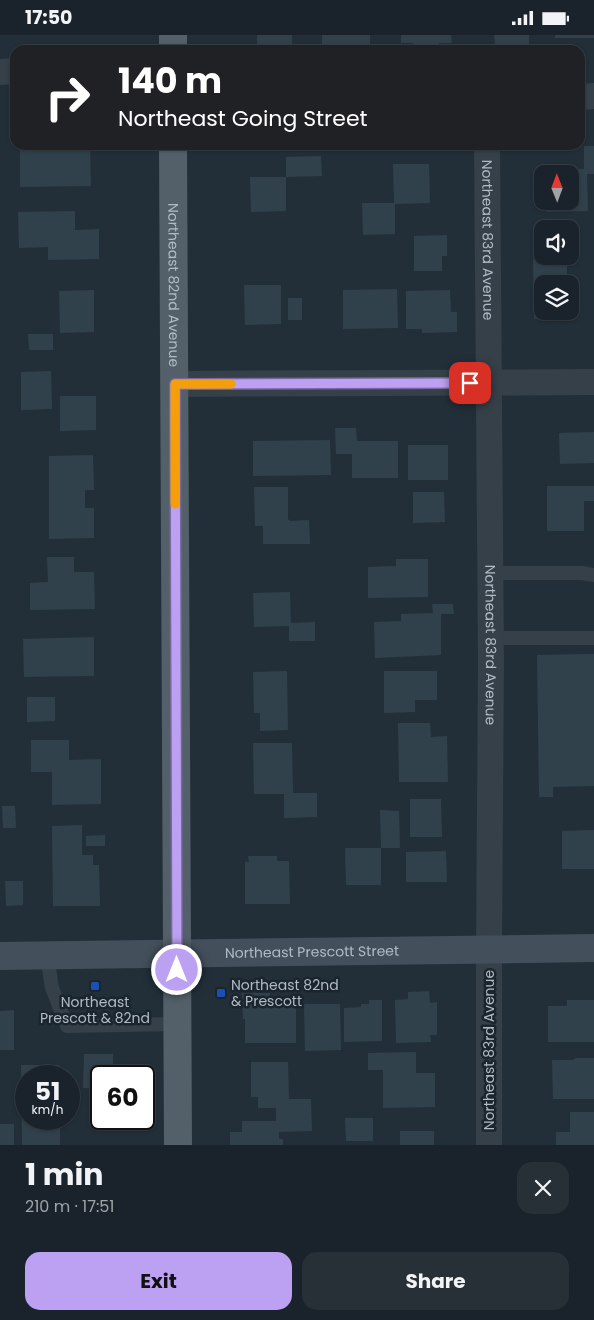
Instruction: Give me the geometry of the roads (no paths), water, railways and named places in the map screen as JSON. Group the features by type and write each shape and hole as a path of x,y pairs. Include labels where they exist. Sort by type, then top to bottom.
{"main road":[{"name":"Northeast 82nd Avenue","path":"173,150 178,1145"}],"street":[{"name":"Northeast 83rd Avenue","path":"487,150 491,573 489,1145"},
{"path":"175,384 594,382"},
{"name":"Northeast Prescott Street","path":"0,956 594,948"}],"lane":[{"path":"491,573 582,573 594,575"},
{"path":"491,638 594,638"},
{"path":"47,955 52,988 67,1026 178,1024"}],"place":[{"name":"Northeast Prescott & 82nd","path":"95,986"},
{"name":"Northeast 82nd & Prescott","path":"221,993"}]}
